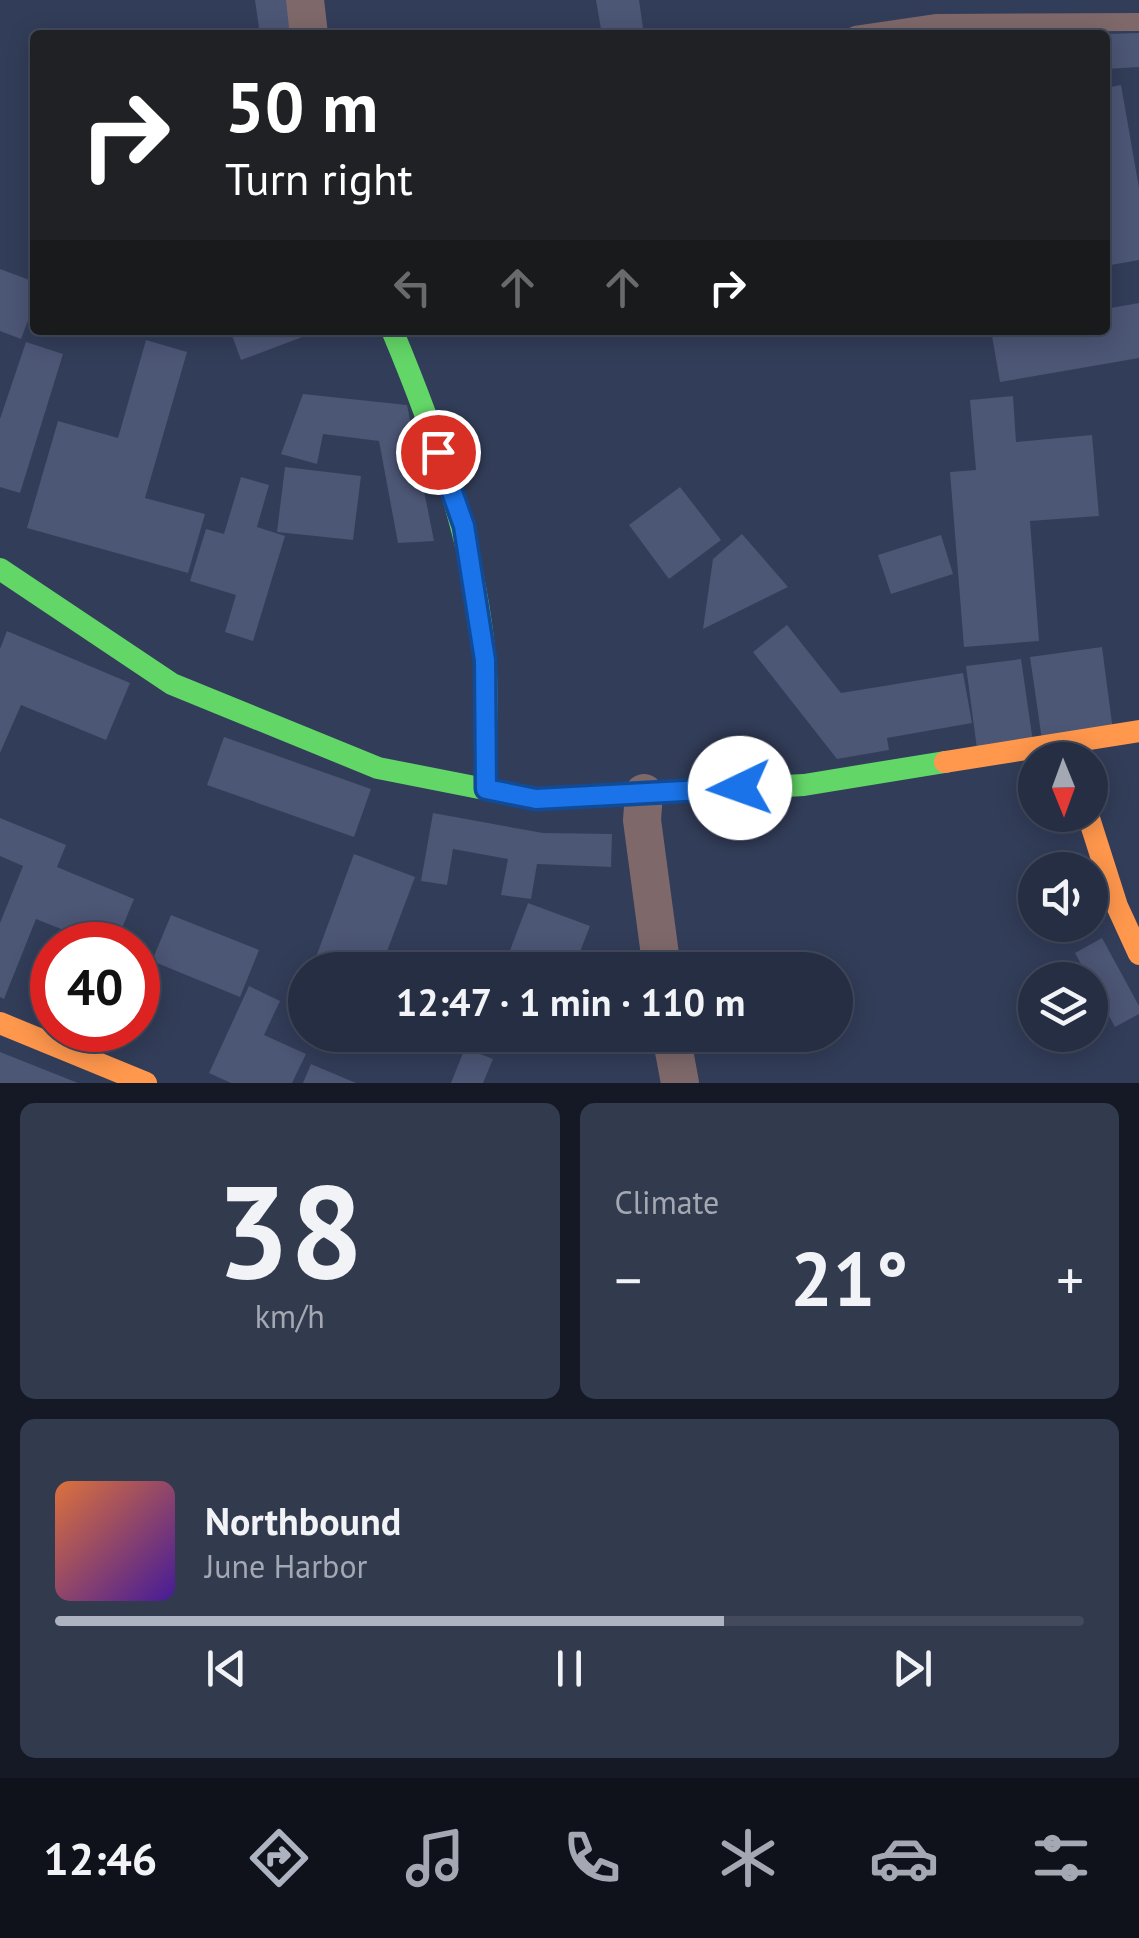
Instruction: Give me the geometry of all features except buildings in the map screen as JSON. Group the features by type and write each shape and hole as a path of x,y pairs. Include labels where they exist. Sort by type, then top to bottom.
{"street":[{"path":"305,0 308,30"},
{"path":"394,335 464,526 485,660 486,789"},
{"path":"0,569 172,684 378,768 536,799 804,785 1018,757"},
{"path":"1100,742 1139,731"},
{"path":"644,793 642,820 660,952"},
{"path":"1093,832 1117,906 1139,954"},
{"path":"0,1024 146,1083"},
{"path":"674,1052 680,1083"}],"lane":[{"path":"886,30 936,22 1139,22"}],"traffic: fast":[{"path":"394,335 438,450 472,574 486,675 486,789"},
{"path":"0,569 172,684 378,768 535,799 804,785 945,762"}],"traffic: slow":[{"path":"945,762 1139,731"},
{"path":"1093,832 1117,906 1139,954"},
{"path":"0,1023 146,1083"}],"route":[{"path":"438,452 464,526 485,660 486,789 536,799 740,788"}]}
